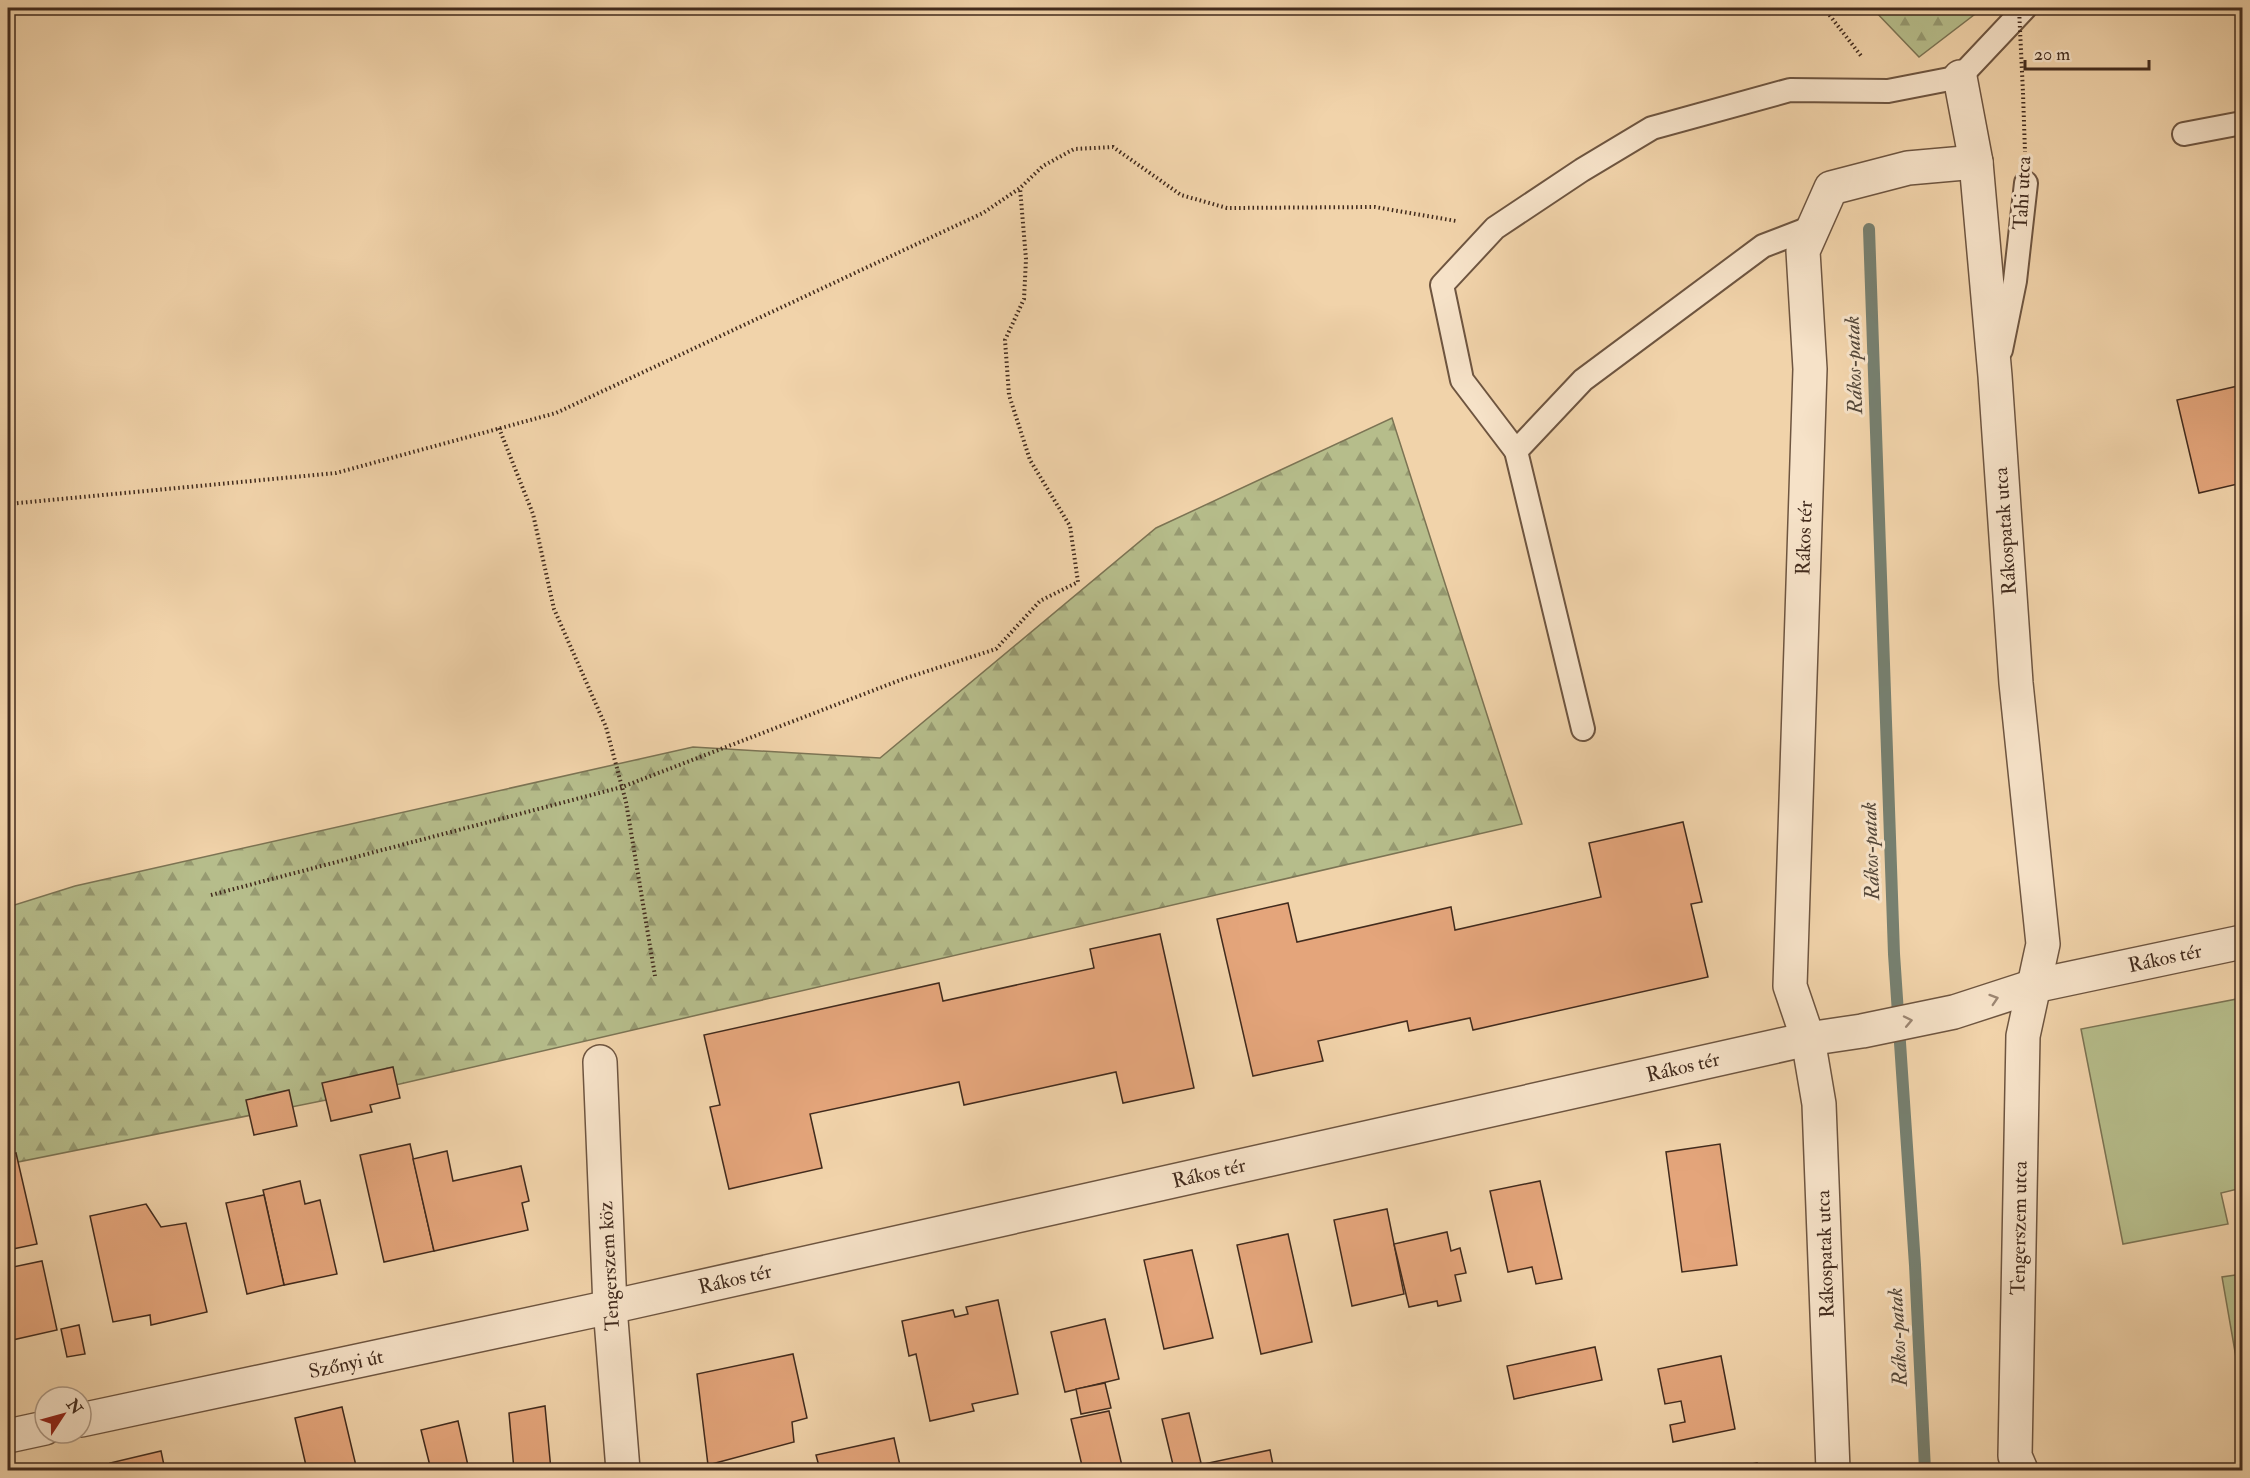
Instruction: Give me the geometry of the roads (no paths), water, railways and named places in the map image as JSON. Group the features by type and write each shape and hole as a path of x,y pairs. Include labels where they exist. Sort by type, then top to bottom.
{"street":[{"name":"Rákospatak utca","path":"1960,76 1976,162 1995,376 2016,683 2043,944 2034,986"},
{"name":"Rákos tér","path":"1808,1039 1790,986 1810,369 1803,251 1831,188 1908,168 1976,162"},
{"name":"Rákos tér","path":"610,1307 1808,1039 1862,1031 1954,1012 2034,986 2242,942"},
{"name":"Tengerszem utca","path":"2021,1470 2015,1456 2023,1036 2034,986"},
{"name":"Rákospatak utca","path":"1808,1039 1819,1104 1833,1470"},
{"name":"Tengerszem köz","path":"600,1062 610,1307 623,1470"},
{"name":"Szőnyi út","path":"93,1417 610,1307"},
{"path":"8,1436 33,1431"}],"lane":[{"path":"1583,729 1516,450 1462,380 1442,285 1496,228 1582,170 1652,128 1790,90 1888,91 1960,76 2025,8"},
{"path":"2184,134 2242,123"},
{"name":"Tahi utca","path":"1995,376 2015,281 2026,183"},
{"path":"1516,450 1583,380 1763,246 1815,226"}],"waterway":[{"name":"Rákos-patak","path":"1869,229 1894,954 1915,1265 1925,1470"}]}
